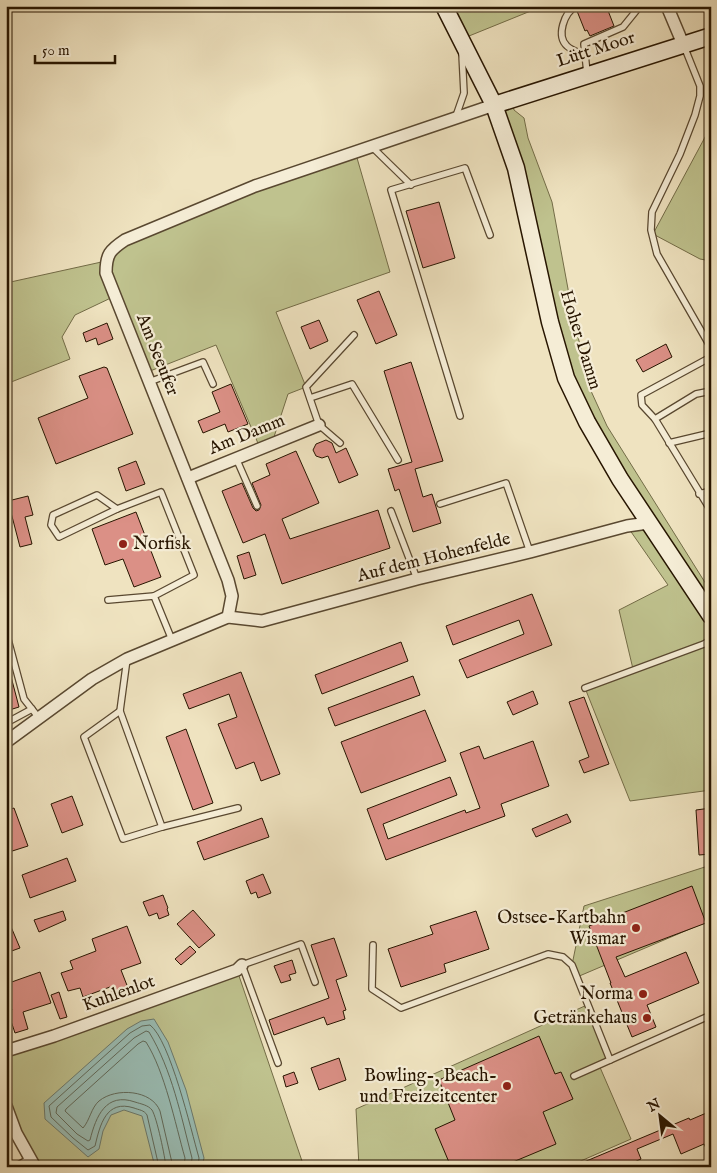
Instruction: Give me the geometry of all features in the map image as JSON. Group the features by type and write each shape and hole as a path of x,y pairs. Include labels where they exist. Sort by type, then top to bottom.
{"main road":[{"name":"Hoher Damm","path":"444,6 494,105 516,168 550,322 566,378 586,422 620,479 711,616"},
{"name":"Lütt Moor","path":"494,105 711,36"}],"street":[{"path":"667,6 683,44"},
{"name":"Am Seeufer","path":"228,618 232,596 228,580 106,273 106,261 111,250 125,240 255,186 494,105"},
{"name":"Am Damm","path":"188,478 319,424"},
{"name":"Auf dem Hohenfelde","path":"228,618 262,621 417,579 627,526 648,523"},
{"path":"6,742 35,713 127,659 228,618"},
{"name":"Kuhlenlot","path":"6,1051 63,1033 237,970 242,966"},
{"path":"6,1106 16,1133 33,1162"}],"lane":[{"path":"576,6 572,8 567,16 562,30 563,39 567,46 585,56"},
{"path":"587,74 584,44 623,27 640,6"},
{"path":"455,119 464,94 461,40"},
{"path":"683,44 700,86 700,96 680,154 652,212 651,230 657,254 711,348"},
{"path":"371,146 411,185"},
{"path":"460,416 391,190 465,168 490,235"},
{"path":"340,444 319,424 306,387 354,335"},
{"path":"711,357 641,395 642,406 655,419 711,511"},
{"path":"149,382 203,362 214,384"},
{"path":"310,398 352,384 398,460"},
{"path":"655,419 696,394 711,391"},
{"path":"669,443 711,433"},
{"path":"236,458 257,506"},
{"path":"440,504 506,483 530,552"},
{"path":"699,494 711,491"},
{"path":"108,600 154,596 194,576 161,492 117,509 59,537 51,525 53,515 97,495 117,509"},
{"path":"391,511 417,579"},
{"path":"154,596 172,640"},
{"path":"6,632 24,698 35,713 6,723"},
{"path":"585,688 711,640"},
{"path":"127,659 120,711 162,827"},
{"path":"120,711 84,737 123,839 238,808"},
{"path":"278,1063 242,966 301,944 315,982"},
{"path":"373,945 372,989 401,1008 548,954 563,957 572,965 610,1060"},
{"path":"574,1076 711,1015"},
{"path":"16,1167 33,1162"}],"green space":[{"path":"452,6 543,6 469,36"},
{"path":"511,98 514,110 524,118 528,138 552,202 573,316 591,391 607,426 711,592 711,790 630,801 585,688 633,669 619,610 668,585 627,526 647,523 587,422 494,105"},
{"path":"711,126 711,261 700,259 653,234"},
{"path":"355,151 390,272 276,312 306,387 288,394 272,443 260,448 216,345 145,373 115,296 75,315 62,337 70,359 6,384 6,283 106,261 111,250"},
{"name":"Ostsee-Kartbahn Wismar","path":"711,865 711,920 577,977 572,965 584,906"},
{"path":"237,970 302,1161 289,1167 35,1167 6,1106 6,1051"},
{"name":"Bowling-, Beach- und Freizeitcenter","path":"587,1005 610,1060 599,1065 631,1139 567,1167 359,1167 356,1109"}],"water":[{"path":"154,1019 168,1042 186,1090 204,1158 202,1167 155,1167 142,1116 124,1110 111,1115 103,1131 99,1149 88,1157 45,1119 44,1103 127,1029 141,1021"}],"building":[{"path":"587,6 596,6 598,11 607,8 614,26 590,36 587,30 585,31 577,11"},
{"path":"439,202 455,258 423,268 406,211"},
{"path":"379,291 397,335 376,344 357,300"},
{"path":"319,320 328,341 310,349 301,327"},
{"path":"107,323 113,339 98,345 96,338 86,342 83,333"},
{"path":"666,344 672,357 643,372 636,360"},
{"path":"411,362 443,461 415,469 423,497 432,494 441,523 413,532 399,489 395,491 388,469 412,462 384,371"},
{"path":"104,367 107,368 133,434 56,464 38,418 88,398 79,376"},
{"path":"231,384 248,424 228,432 225,424 203,433 198,421 220,412 212,392"},
{"path":"326,440 332,443 336,453 346,448 358,475 339,483 328,456 322,458 316,456 313,450 316,444"},
{"path":"296,451 319,503 282,519 290,539 378,510 390,548 282,584 265,534 243,543 222,491 242,483 253,508 256,511 259,510 261,505 252,483 270,475 266,464"},
{"path":"136,461 145,484 126,491 118,468"},
{"path":"28,496 33,515 25,517 32,544 20,547 8,501"},
{"name":"Norfisk","path":"136,512 161,577 134,587 123,559 105,565 92,529"},
{"path":"249,552 256,575 244,579 237,556"},
{"path":"532,594 552,645 467,678 459,660 524,634 519,620 453,645 446,626"},
{"path":"401,642 408,661 322,694 315,675"},
{"path":"9,669 19,707 6,711 6,670"},
{"path":"241,672 280,774 261,781 254,762 236,769 218,724 237,717 229,694 189,709 183,694"},
{"path":"413,676 420,695 335,726 328,708"},
{"path":"533,691 538,704 513,715 507,702"},
{"path":"584,697 609,764 584,773 579,761 589,757 569,702"},
{"path":"425,710 446,761 361,793 341,742"},
{"path":"186,729 213,803 193,810 166,737"},
{"path":"533,741 549,786 501,804 505,816 386,860 367,809 450,777 457,795 383,824 388,839 465,810 466,813 480,808 460,753 479,746 484,759"},
{"path":"72,796 83,825 62,833 51,804"},
{"path":"14,808 28,846 6,853 6,811"},
{"path":"711,808 711,854 699,855 696,810"},
{"path":"567,814 571,822 536,837 532,829"},
{"path":"262,818 269,837 204,860 197,842"},
{"path":"67,858 76,881 30,898 22,875"},
{"path":"263,874 271,893 258,898 256,892 251,894 246,881"},
{"path":"692,886 706,923 616,957 625,977 686,952 699,983 647,1005 656,1027 632,1037 589,926"},
{"path":"163,895 169,915 159,919 157,913 149,916 143,902"},
{"path":"193,910 215,935 199,948 177,924"},
{"path":"63,911 66,920 39,932 34,920"},
{"path":"476,911 489,949 444,964 446,972 401,987 388,949 433,934 430,926"},
{"path":"6,915 20,948 6,953"},
{"path":"127,926 141,963 121,970 130,993 114,999 110,987 83,997 80,988 68,991 61,973 73,969 70,961 96,951 92,939"},
{"path":"334,938 347,976 336,980 346,1010 343,1011 345,1019 327,1025 324,1017 274,1035 269,1020 329,998 311,945"},
{"path":"190,946 196,952 181,965 175,959"},
{"path":"292,960 296,973 289,975 291,980 281,983 274,966"},
{"path":"40,972 51,1003 23,1012 28,1029 15,1033 8,1012 12,1010 6,994 6,984"},
{"path":"59,992 67,1017 60,1019 51,995"},
{"path":"539,1036 555,1074 561,1072 573,1099 543,1112 556,1144 501,1167 451,1167 435,1129 455,1120 439,1080"},
{"path":"339,1058 346,1080 319,1090 311,1068"},
{"path":"294,1072 298,1083 286,1087 283,1076"},
{"path":"711,1111 711,1159 704,1144 681,1154 673,1134 637,1149 641,1159 623,1167 572,1167 689,1118 690,1120"}],"place":[{"name":"Norfisk","path":"123,544"},
{"name":"Ostsee-Kartbahn Wismar","path":"636,928"},
{"name":"Norma","path":"643,994"},
{"name":"Getränkehaus","path":"647,1018"},
{"name":"Bowling-, Beach- und Freizeitcenter","path":"507,1086"}]}
